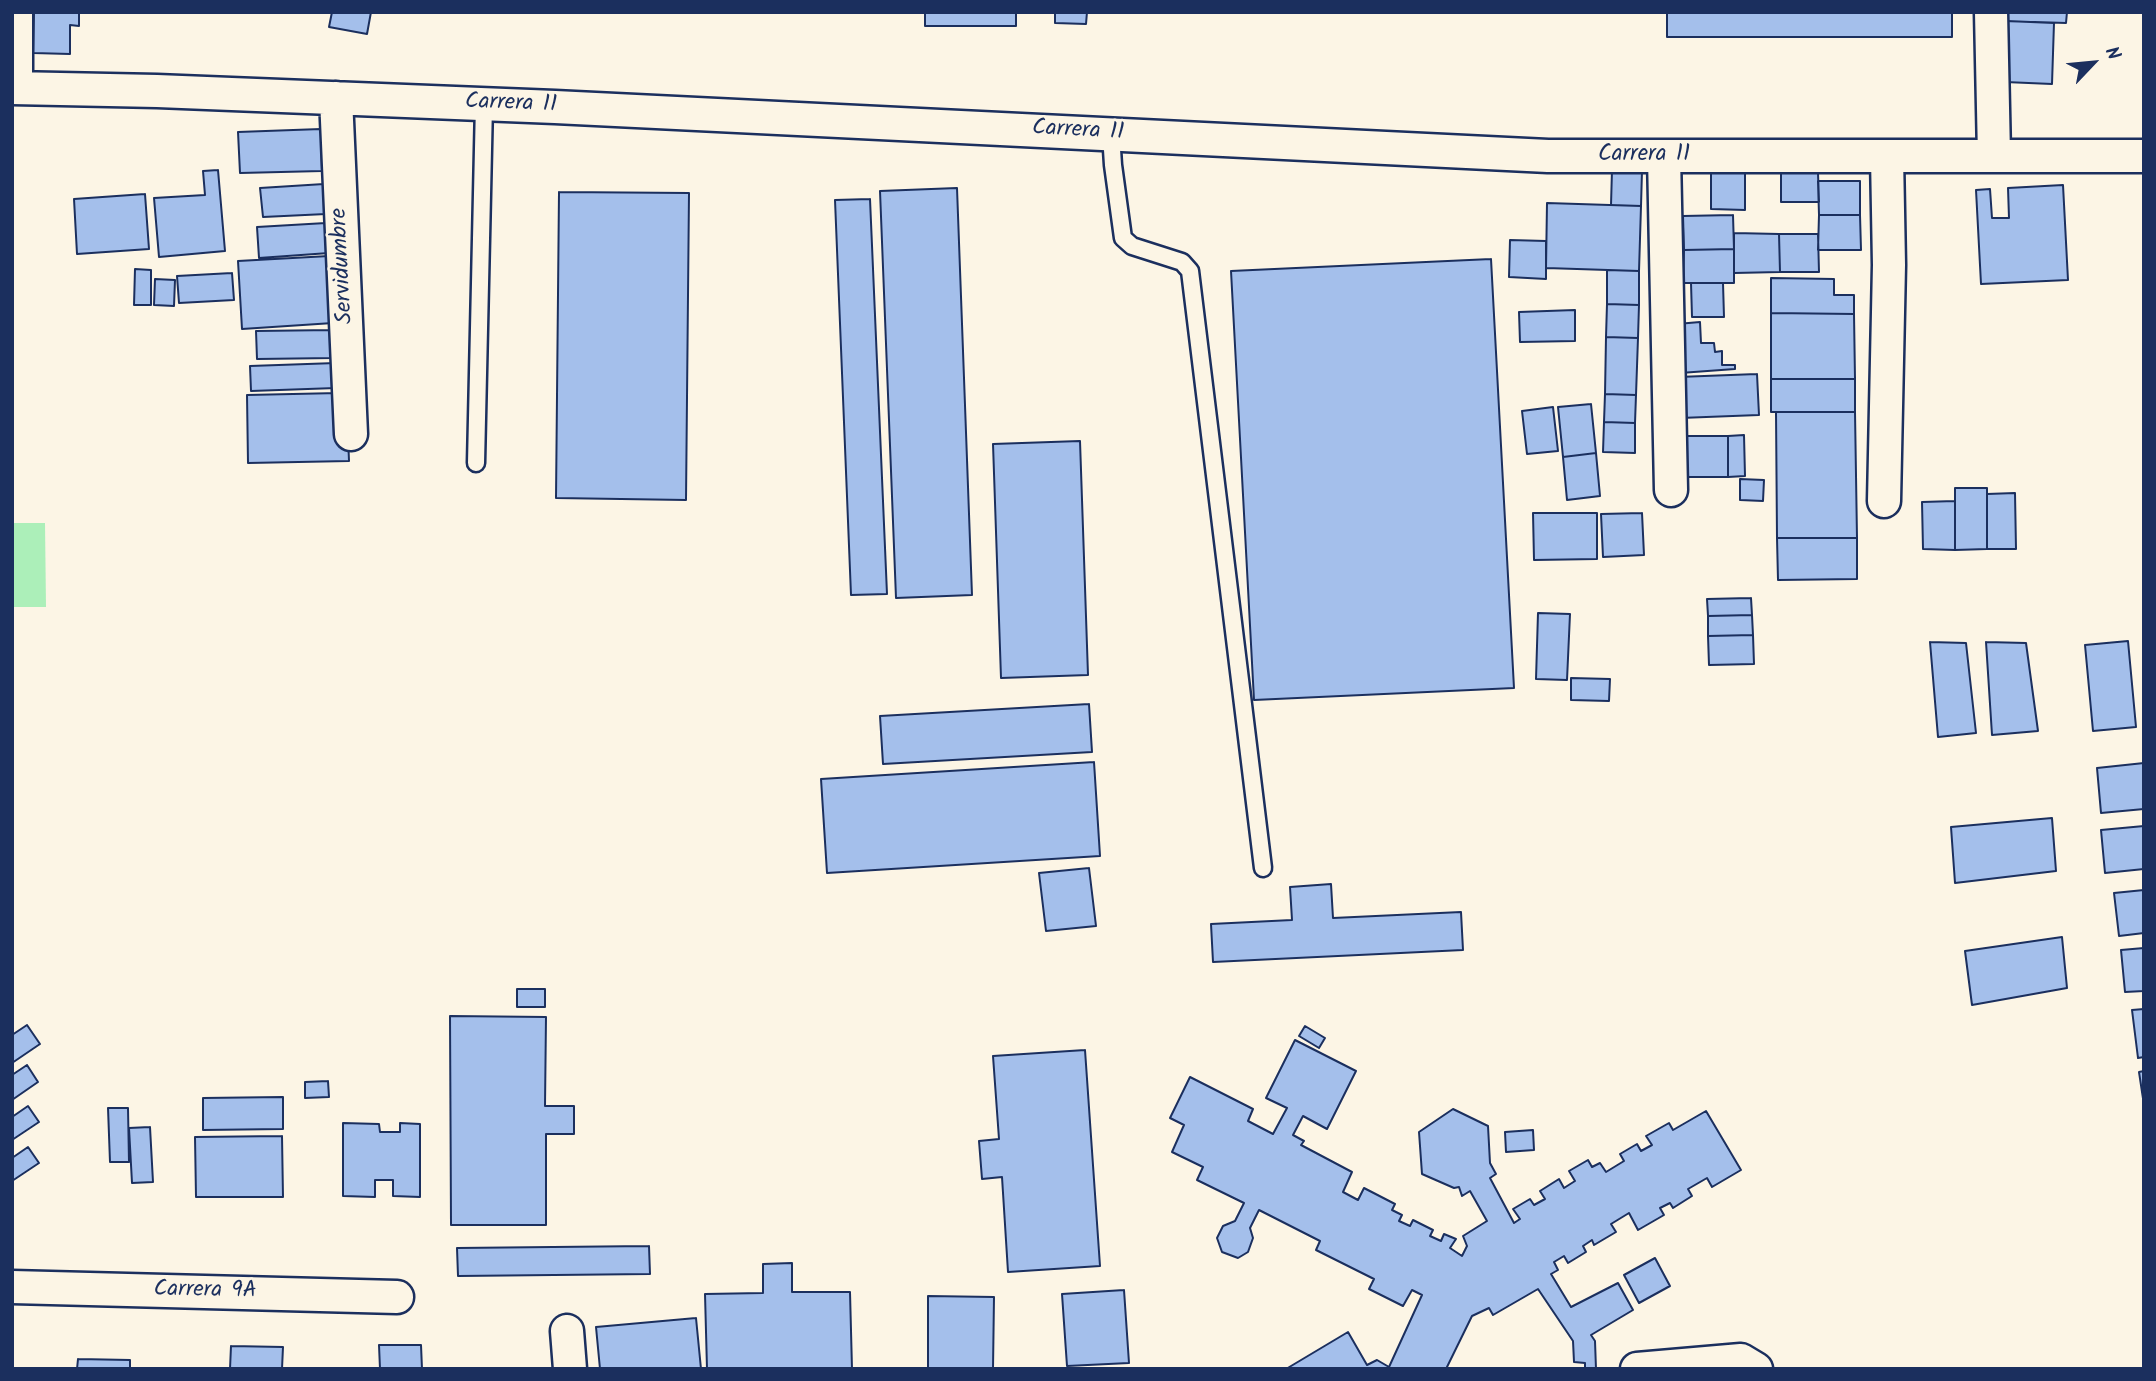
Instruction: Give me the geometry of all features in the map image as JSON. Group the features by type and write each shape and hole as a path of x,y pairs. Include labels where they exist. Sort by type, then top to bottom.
{"street":[{"path":"14,88 16,12"},
{"path":"1991,12 1994,156"},
{"name":"Carrera 11","path":"14,88 484,104 1548,156 2144,156"},
{"name":"Servidumbre","path":"336,98 351,434"},
{"path":"1664,156 1671,490"},
{"path":"1884,501 1889,265 1887,156"},
{"name":"Carrera 9A","path":"12,1287 397,1297"},
{"path":"567,1331 570,1369"},
{"path":"1637,1369 1741,1360 1756,1369"}],"lane":[{"path":"476,463 484,104"},
{"path":"1111,134 1124,238 1132,246 1182,262 1190,271 1263,868"}],"green space":[{"path":"12,523 45,523 46,607 12,607"}],"building":[{"path":"34,12 79,12 79,26 70,25 70,54 33,53"},
{"path":"332,12 371,12 367,34 329,27"},
{"path":"925,12 1016,12 1016,26 925,26"},
{"path":"1055,12 1087,12 1086,24 1055,23"},
{"path":"1667,12 1952,12 1952,37 1667,37"},
{"path":"2003,12 2067,12 2066,23 2003,21"},
{"path":"2007,21 2054,23 2052,84 2005,82"},
{"path":"321,129 322,171 240,173 238,132"},
{"path":"218,170 225,251 159,257 154,198 205,195 203,171"},
{"path":"1612,170 1642,171 1641,206 1611,205"},
{"path":"1711,170 1745,170 1745,210 1711,209"},
{"path":"1781,173 1818,173 1819,202 1781,202"},
{"path":"1818,181 1860,181 1860,215 1819,215"},
{"path":"324,184 326,214 263,217 260,188"},
{"path":"2063,185 2068,280 1981,284 1976,190 1990,189 1992,218 2009,218 2008,188"},
{"path":"957,188 972,595 896,598 880,191"},
{"path":"559,192 689,193 686,500 556,498"},
{"path":"145,194 149,249 77,254 74,199"},
{"path":"870,199 887,594 851,595 835,200"},
{"path":"1547,203 1641,206 1639,271 1546,268"},
{"path":"1733,215 1734,249 1684,250 1683,216"},
{"path":"1819,215 1860,215 1861,250 1818,250"},
{"path":"326,223 329,253 259,258 257,227"},
{"path":"1734,233 1779,234 1780,272 1734,273"},
{"path":"1779,234 1818,234 1819,272 1780,272"},
{"path":"1510,240 1546,241 1546,279 1509,277"},
{"path":"1734,249 1734,283 1683,283 1684,250"},
{"path":"329,256 333,323 242,329 238,261"},
{"path":"1491,259 1514,688 1254,700 1231,271"},
{"path":"135,269 151,270 151,305 134,305"},
{"path":"1607,270 1639,271 1639,305 1607,304"},
{"path":"232,273 234,300 179,303 177,276"},
{"path":"1771,278 1834,279 1834,295 1854,295 1854,314 1771,313"},
{"path":"155,279 175,280 174,306 154,305"},
{"path":"1691,283 1723,283 1724,317 1692,317"},
{"path":"1607,304 1639,305 1638,338 1606,337"},
{"path":"1575,310 1575,341 1520,342 1519,312"},
{"path":"1771,313 1854,314 1855,379 1771,379"},
{"path":"1700,322 1701,343 1714,343 1715,352 1722,351 1722,365 1735,365 1735,369 1680,373 1677,324"},
{"path":"333,330 334,358 257,359 256,331"},
{"path":"1606,337 1638,338 1636,395 1605,394"},
{"path":"336,363 336,388 251,391 250,366"},
{"path":"1757,374 1759,415 1680,418 1678,377"},
{"path":"1771,379 1855,379 1855,412 1771,412"},
{"path":"339,393 348,435 349,461 248,463 247,395"},
{"path":"1605,394 1636,395 1635,423 1604,422"},
{"path":"1591,404 1596,453 1563,457 1558,407"},
{"path":"1553,407 1558,451 1527,454 1522,411"},
{"path":"1776,412 1855,412 1857,538 1777,538"},
{"path":"1604,422 1635,423 1635,453 1603,452"},
{"path":"1744,435 1745,476 1728,477 1728,436"},
{"path":"1675,436 1728,436 1728,477 1675,477"},
{"path":"1080,441 1088,675 1001,678 993,444"},
{"path":"1596,453 1600,496 1567,500 1563,457"},
{"path":"1740,479 1764,480 1763,501 1740,500"},
{"path":"1955,488 1987,488 1987,549 1955,550"},
{"path":"2015,493 2016,549 1987,549 1987,494"},
{"path":"1955,501 1955,550 1923,549 1922,502"},
{"path":"1533,513 1597,513 1597,559 1534,560"},
{"path":"1642,513 1644,555 1603,557 1601,514"},
{"path":"1777,538 1857,538 1857,579 1778,580"},
{"path":"1751,598 1752,615 1708,616 1707,599"},
{"path":"1538,613 1570,614 1567,680 1536,679"},
{"path":"1752,615 1753,635 1708,636 1708,616"},
{"path":"1753,635 1754,664 1709,665 1708,636"},
{"path":"2128,641 2136,727 2093,731 2085,645"},
{"path":"1930,642 1966,643 1976,733 1938,737"},
{"path":"1986,642 2026,643 2038,731 1992,735"},
{"path":"1571,678 1610,679 1609,701 1571,700"},
{"path":"1089,704 1092,752 883,764 880,716"},
{"path":"1094,762 1100,856 827,873 821,779"},
{"path":"2144,763 2144,809 2101,813 2097,768"},
{"path":"2052,818 2056,871 1955,883 1951,827"},
{"path":"2144,826 2144,869 2105,873 2101,830"},
{"path":"1089,868 1096,926 1046,931 1039,873"},
{"path":"1331,884 1333,918 1461,912 1463,950 1213,962 1211,924 1292,920 1290,887"},
{"path":"2144,890 2144,933 2119,936 2114,893"},
{"path":"2062,937 2067,988 1972,1005 1965,951"},
{"path":"2144,948 2144,991 2125,992 2121,950"},
{"path":"517,989 545,989 545,1007 517,1007"},
{"path":"2144,1009 2144,1057 2138,1058 2132,1010"},
{"path":"450,1016 546,1017 545,1106 574,1106 574,1134 546,1134 546,1225 451,1225"},
{"path":"27,1025 40,1044 12,1063 12,1035"},
{"path":"1305,1026 1325,1038 1319,1048 1299,1036"},
{"path":"1295,1040 1356,1071 1327,1129 1303,1116 1293,1135 1304,1141 1301,1145 1352,1172 1343,1192 1358,1200 1364,1188 1395,1204 1392,1210 1402,1215 1399,1221 1410,1226 1413,1220 1433,1230 1430,1236 1441,1241 1444,1234 1456,1239 1450,1248 1462,1256 1467,1246 1463,1236 1487,1221 1470,1191 1462,1196 1459,1187 1454,1188 1422,1174 1419,1132 1453,1109 1488,1126 1490,1163 1496,1174 1490,1178 1514,1223 1520,1219 1513,1209 1530,1199 1534,1205 1545,1199 1540,1191 1559,1179 1564,1188 1575,1181 1569,1171 1588,1160 1592,1167 1600,1163 1606,1172 1624,1161 1620,1154 1637,1144 1641,1151 1652,1145 1646,1136 1669,1123 1673,1130 1706,1111 1741,1170 1712,1187 1707,1178 1688,1189 1692,1196 1673,1208 1670,1203 1660,1208 1664,1215 1638,1230 1629,1213 1611,1224 1616,1232 1594,1245 1592,1240 1583,1246 1586,1252 1568,1263 1564,1256 1554,1262 1558,1270 1551,1274 1571,1307 1618,1283 1633,1310 1591,1335 1595,1341 1596,1369 1585,1369 1585,1363 1574,1362 1573,1341 1538,1289 1493,1315 1489,1308 1472,1316 1446,1369 1286,1369 1348,1332 1367,1365 1377,1360 1389,1367 1422,1295 1412,1290 1403,1306 1369,1289 1374,1279 1316,1250 1320,1241 1259,1210 1250,1228 1253,1238 1248,1252 1238,1258 1222,1252 1217,1238 1223,1226 1235,1221 1244,1203 1197,1180 1203,1167 1172,1152 1184,1125 1170,1118 1190,1077 1253,1109 1248,1121 1273,1134 1287,1108 1266,1098"},
{"path":"1085,1050 1100,1266 1008,1272 1002,1177 982,1179 979,1141 999,1139 993,1056"},
{"path":"27,1065 38,1082 12,1100 12,1075"},
{"path":"2144,1071 2144,1105 2139,1072"},
{"path":"328,1081 329,1097 305,1098 305,1082"},
{"path":"283,1097 283,1129 203,1130 203,1098"},
{"path":"28,1106 39,1122 12,1140 12,1117"},
{"path":"108,1108 128,1108 129,1162 110,1162"},
{"path":"343,1123 379,1124 380,1132 400,1132 400,1123 420,1124 420,1197 393,1196 393,1180 375,1180 375,1197 343,1196"},
{"path":"150,1127 153,1182 132,1183 129,1128"},
{"path":"1533,1130 1534,1150 1506,1152 1505,1132"},
{"path":"282,1136 283,1197 196,1197 195,1137"},
{"path":"28,1147 39,1163 12,1181 12,1158"},
{"path":"649,1246 650,1274 458,1276 457,1248"},
{"path":"1655,1258 1670,1286 1639,1303 1624,1275"},
{"path":"792,1263 792,1292 850,1292 852,1369 707,1369 705,1294 763,1293 763,1264"},
{"path":"1124,1290 1129,1363 1067,1366 1062,1294"},
{"path":"928,1296 994,1297 993,1369 928,1369"},
{"path":"696,1318 701,1369 600,1369 596,1327"},
{"path":"379,1345 421,1345 422,1369 380,1369"},
{"path":"231,1346 283,1347 282,1369 230,1369"},
{"path":"78,1359 130,1360 130,1369 77,1369"}]}
